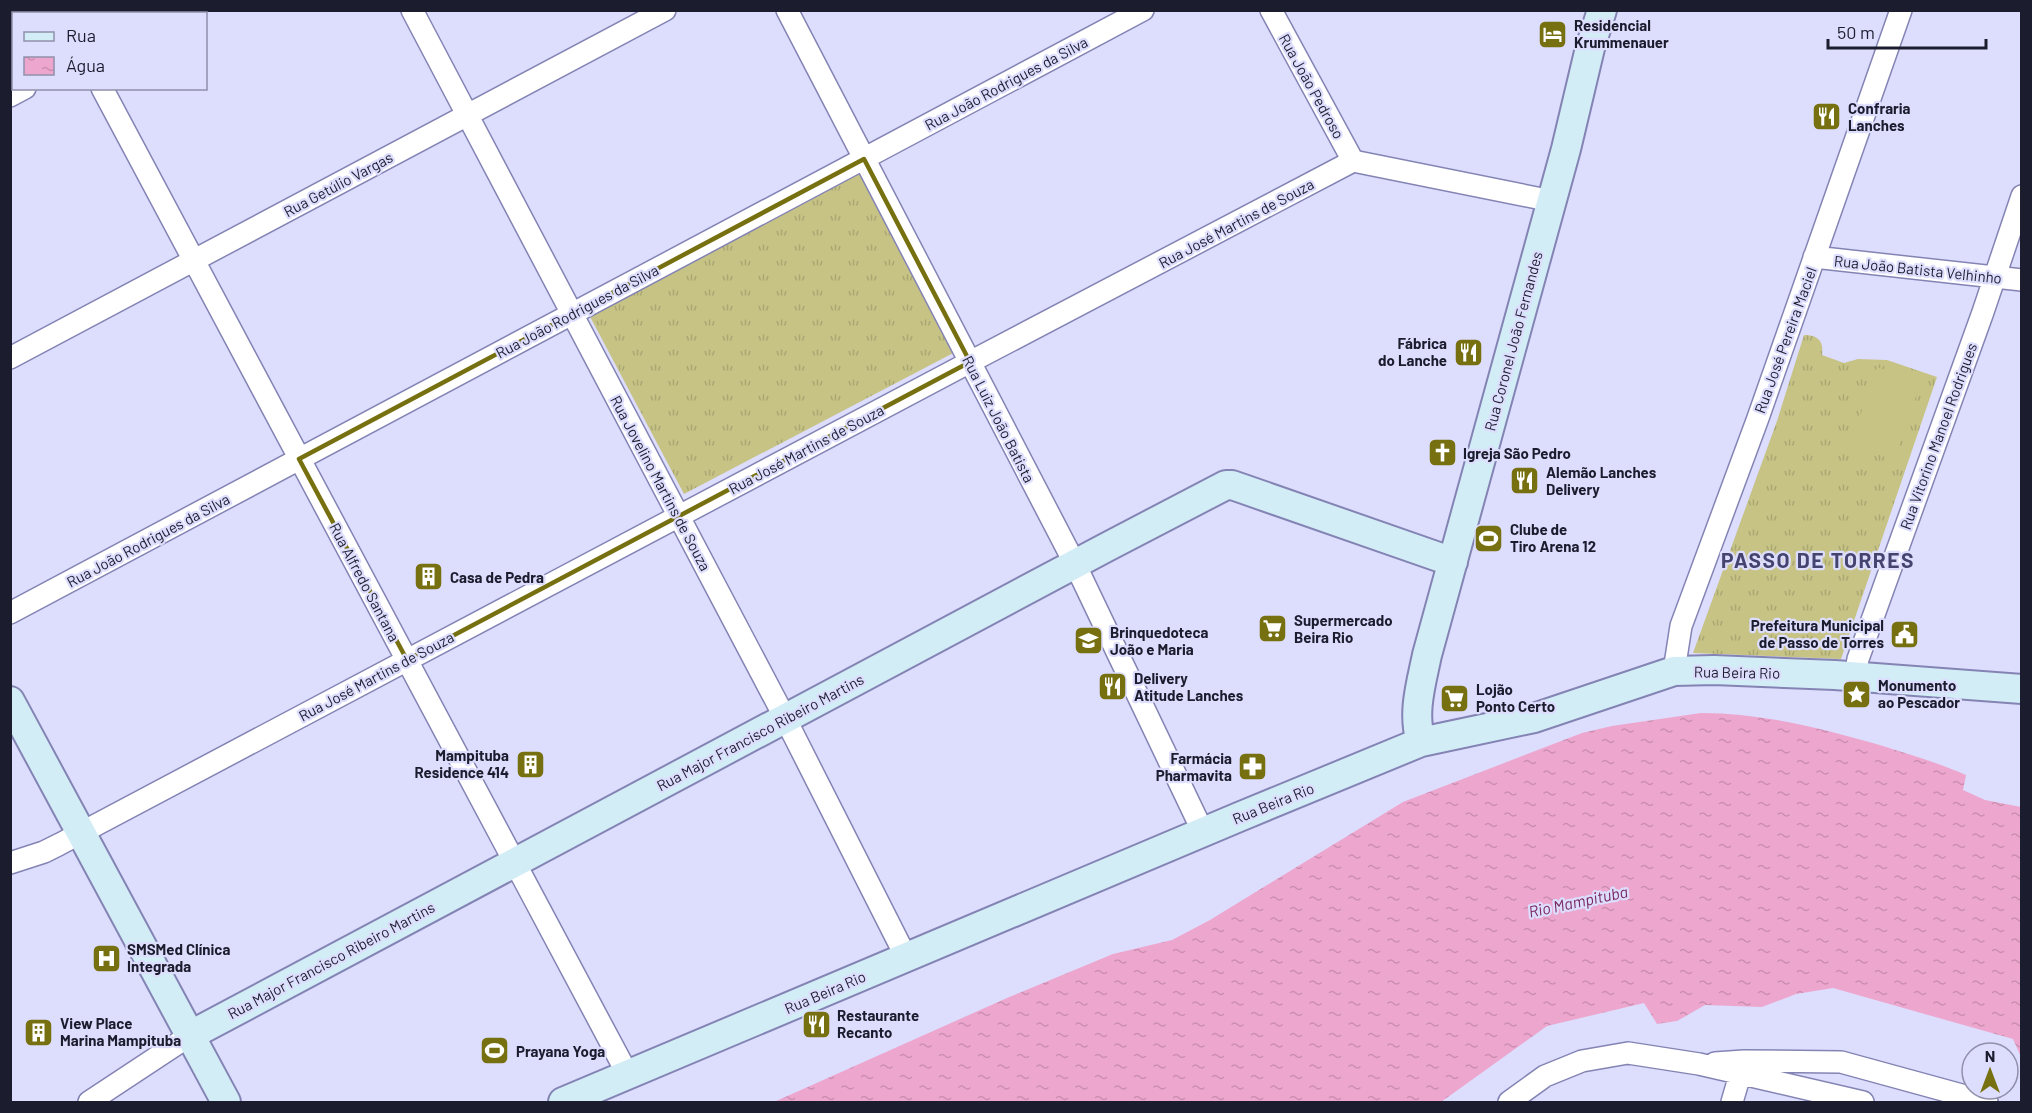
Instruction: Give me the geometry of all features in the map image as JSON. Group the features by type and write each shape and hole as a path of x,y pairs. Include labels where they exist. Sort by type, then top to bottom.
{"main road":[{"name":"Rua Coronel João Fernandes","path":"1421,742 1417,710 1423,675 1602,10"},
{"name":"Rua Major Francisco Ribeiro Martins","path":"189,1036 1226,485 1232,485 1453,562"},
{"name":"Rua Beira Rio","path":"563,1102 1421,742 1534,718 1674,671 1714,670 2020,685"},
{"path":"10,701 226,1102"}],"street":[{"name":"Rua Jovelino Martins de Souza","path":"412,10 785,718 906,957"},
{"name":"Rua Getúlio Vargas","path":"10,358 665,10"},
{"name":"Rua Luiz João Batista","path":"787,10 1075,564 1203,832"},
{"name":"Rua João Rodrigues da Silva","path":"10,613 1143,10"},
{"name":"Rua João Pedroso","path":"1271,10 1353,161"},
{"name":"Rua José Pereira Maciel","path":"1674,671 1681,626 1815,257 1901,10"},
{"name":"Rua Alfredo Santana","path":"103,90 628,1075"},
{"path":"1353,161 1552,201"},
{"name":"Rua José Martins de Souza","path":"10,863 44,852 1353,161"},
{"name":"Rua Vitorino Manoel Rodrigues","path":"1855,676 1858,659 2022,196"},
{"name":"Rua João Batista Velhinho","path":"1815,257 2022,280"},
{"name":"Rua Major Francisco Ribeiro Martins","path":"89,1102 189,1036"},
{"path":"1509,1102 1545,1076 1582,1060 1628,1053 1742,1068 1841,1062 1987,1102"},
{"path":"1732,1102 1742,1068"},
{"path":"1742,1068 1863,1102"}],"highlighted area":[{"path":"864,159 970,362 407,660 299,459"}],"green space":[{"path":"862,167 959,350 684,494 587,311"},
{"path":"1804,335 1819,339 1822,355 1844,363 1858,359 1887,360 1937,377 1841,659 1693,653 1777,421"},
{"path":"1877,367 1921,382 1894,460 1850,445"}],"water":[{"name":"Rio Mampituba","path":"1701,713 1770,719 1816,728 1935,763 1966,775 1963,790 1985,800 2021,807 2021,1057 2020,1041 1833,988 1796,994 1762,1007 1705,1005 1677,1021 1657,1024 1644,1003 1547,1026 1441,1102 774,1102 1007,998 1113,954 1172,940 1210,920 1403,802 1582,733 1612,726"}],"place":[{"name":"Residencial Krummenauer","path":"1553,34"},
{"name":"Confraria Lanches","path":"1827,117"},
{"name":"Fábrica do Lanche","path":"1468,352"},
{"name":"Igreja São Pedro","path":"1442,453"},
{"name":"Alemão Lanches Delivery","path":"1525,481"},
{"name":"Clube de Tiro Arena 12","path":"1489,538"},
{"name":"Casa de Pedra","path":"429,577"},
{"name":"Supermercado Beira Rio","path":"1273,629"},
{"name":"Prefeitura Municipal de Passo de Torres","path":"1905,634"},
{"name":"Brinquedoteca João e Maria","path":"1089,641"},
{"name":"Delivery Atitude Lanches","path":"1113,687"},
{"name":"Monumento ao Pescador","path":"1857,694"},
{"name":"Lojão Ponto Certo","path":"1455,698"},
{"name":"Mampituba Residence 414","path":"530,764"},
{"name":"Farmácia Pharmavita","path":"1253,767"},
{"name":"SMSMed Clínica Integrada","path":"106,958"},
{"name":"Restaurante Recanto","path":"816,1024"},
{"name":"View Place Marina Mampituba","path":"39,1032"},
{"name":"Prayana Yoga","path":"495,1051"}],"district":[{"name":"PASSO DE TORRES","path":"1818,559"}]}
